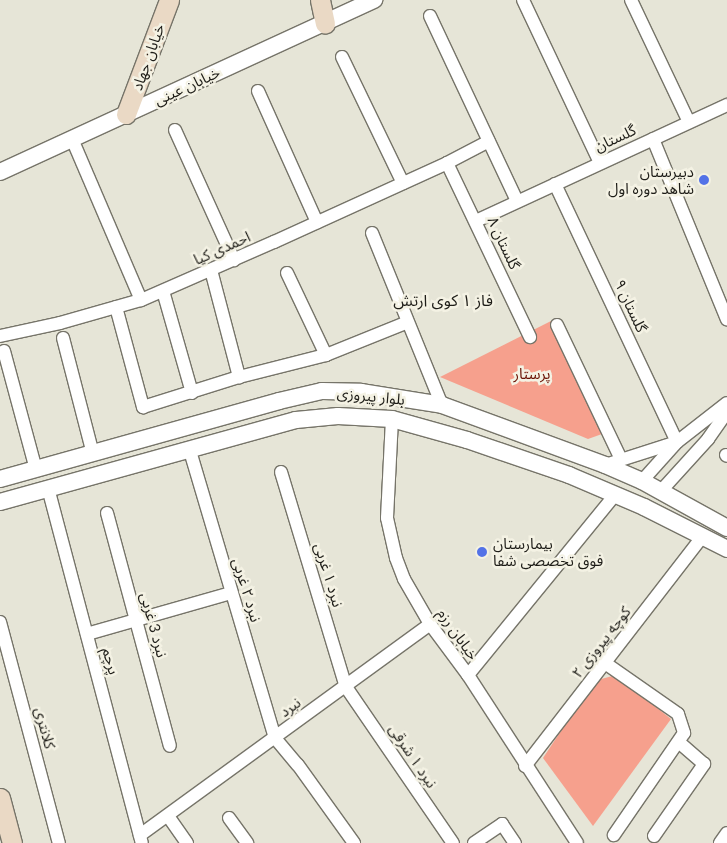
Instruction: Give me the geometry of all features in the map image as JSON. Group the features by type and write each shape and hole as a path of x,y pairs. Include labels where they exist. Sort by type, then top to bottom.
{"main road":[{"name":"خیابان جهاد","path":"126,114 169,0"},
{"path":"320,0 324,23"},
{"path":"0,798 12,843"}],"street":[{"name":"خیابان عینی","path":"0,172 374,0"},
{"path":"523,0 600,163"},
{"path":"630,0 690,122"},
{"path":"430,16 517,201"},
{"path":"342,57 403,183"},
{"path":"258,91 317,222"},
{"name":"گلستان","path":"476,221 727,105"},
{"path":"175,130 234,260"},
{"path":"72,139 141,300"},
{"path":"652,139 727,319"},
{"name":"احمدی کیا","path":"0,336 60,323 141,300 447,163 489,141"},
{"name":"گلستان ۸","path":"447,163 530,337"},
{"name":"گلستان ۹","path":"555,184 677,442"},
{"path":"372,233 442,405"},
{"path":"211,270 239,377"},
{"path":"287,274 326,355"},
{"path":"163,291 192,393"},
{"path":"116,307 143,407 239,377 326,355 408,322"},
{"path":"557,325 613,462 677,442"},
{"path":"63,338 93,454"},
{"path":"4,351 36,470"},
{"name":"بلوار پیروزی","path":"0,479 322,391 361,392 442,405 613,462 642,482 727,528"},
{"path":"644,507 642,482 677,442 727,403"},
{"path":"644,507 708,439 727,412"},
{"name":"بلوار پیروزی","path":"0,502 190,451 296,420 338,416 392,419 467,440 569,475 644,507 727,549"},
{"name":"خیابان رزم","path":"392,419 387,518 396,558 404,579 430,624 468,675 525,766 577,843"},
{"name":"نبرد ۲ غربی","path":"190,451 275,738"},
{"name":"نبرد ۱ غربی","path":"281,472 346,687"},
{"name":"پرچم","path":"48,488 141,839"},
{"path":"468,675 615,495"},
{"name":"نبرد 3 غربی","path":"107,513 170,746"},
{"name":"کوچه پیروزی ۲","path":"525,766 702,537"},
{"path":"87,634 231,593"},
{"name":"کلانتری","path":"0,622 59,843"},
{"name":"نبرد","path":"141,839 168,816 430,624"},
{"path":"605,662 678,714 684,733 614,835"},
{"name":"نبرد ۱ شرقی","path":"346,687 453,843"},
{"path":"275,738 298,765 354,843"},
{"path":"654,836 704,764 679,742"},
{"path":"168,816 187,843"},
{"path":"229,818 246,843"},
{"path":"474,843 502,824 515,843"},
{"path":"720,843 727,834"}],"green space":[{"name":"پرستار","path":"551,321 602,434 588,439 440,377"},
{"path":"616,675 671,719 593,826 543,758 594,681"}],"place":[{"name":"دبیرستان شاهد دوره اول","path":"704,180"},
{"name":"بیمارستان فوق تخصصی شفا","path":"482,552"}],"district":[{"name":"فاز ۱ کوی ارتش","path":"443,300"}]}
